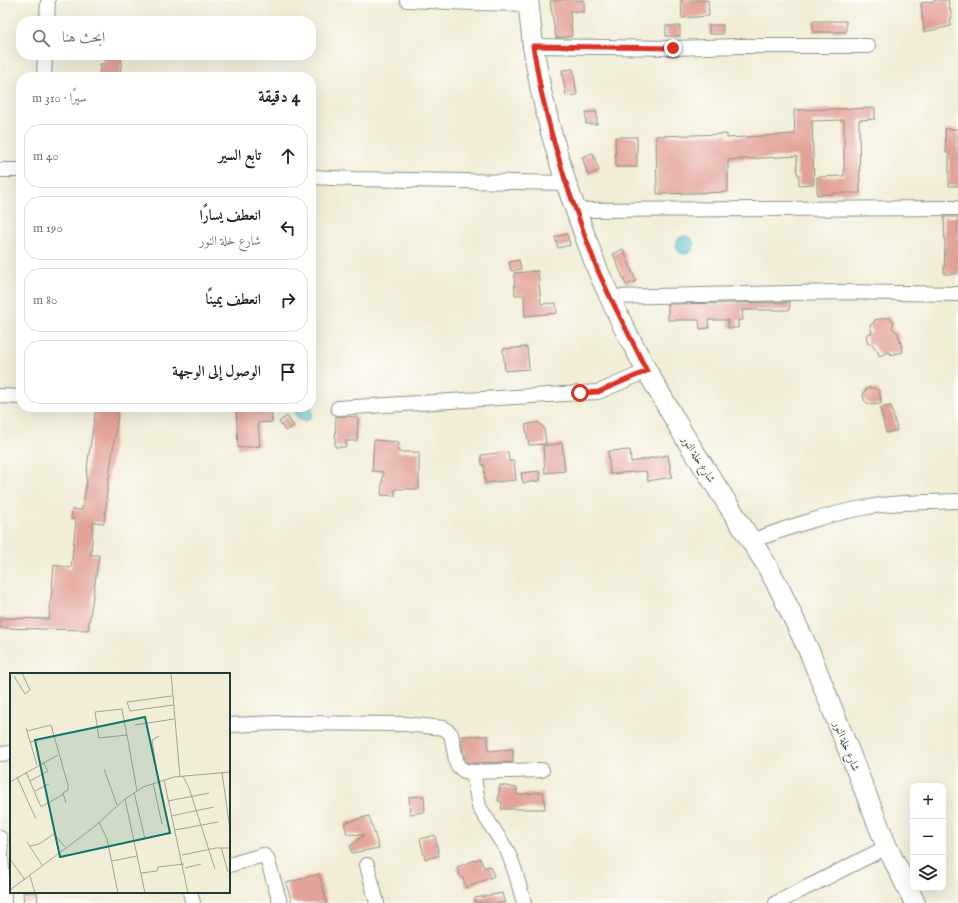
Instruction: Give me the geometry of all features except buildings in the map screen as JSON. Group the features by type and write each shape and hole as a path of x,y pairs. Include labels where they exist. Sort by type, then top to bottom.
{"street":[{"path":"47,16 48,0"},
{"path":"407,0 474,3 528,2"},
{"name":"شارع خلة النور","path":"528,2 533,46 541,91 551,132 566,183 598,271 647,371 686,439 766,564 780,590 810,653 887,847 915,903"},
{"path":"533,46 673,48 740,46 868,46"},
{"path":"44,72 45,60"},
{"path":"0,170 16,170"},
{"path":"316,177 566,183"},
{"path":"576,210 957,208"},
{"path":"610,297 841,292 958,294"},
{"path":"338,408 598,392 647,371"},
{"path":"0,396 16,397"},
{"path":"751,541 784,529 864,507 898,503 958,500"},
{"path":"230,725 276,723 405,724 444,728 451,734 457,765 464,771 542,770"},
{"path":"0,754 10,753"},
{"path":"473,772 479,807 508,852 524,903"},
{"path":"0,838 4,903"},
{"path":"776,903 887,847"},
{"path":"230,865 263,855 266,856 268,858 280,903"},
{"path":"367,865 377,903"},
{"path":"190,893 193,903"}],"water":[{"path":"685,236 691,239 694,245 691,251 685,254 679,251 676,245 679,239"},
{"path":"312,412 312,415 304,421 300,420 295,413"}],"route":[{"path":"580,393 598,392 647,371 624,328 598,271 566,183 541,91 533,46 673,48"}]}
